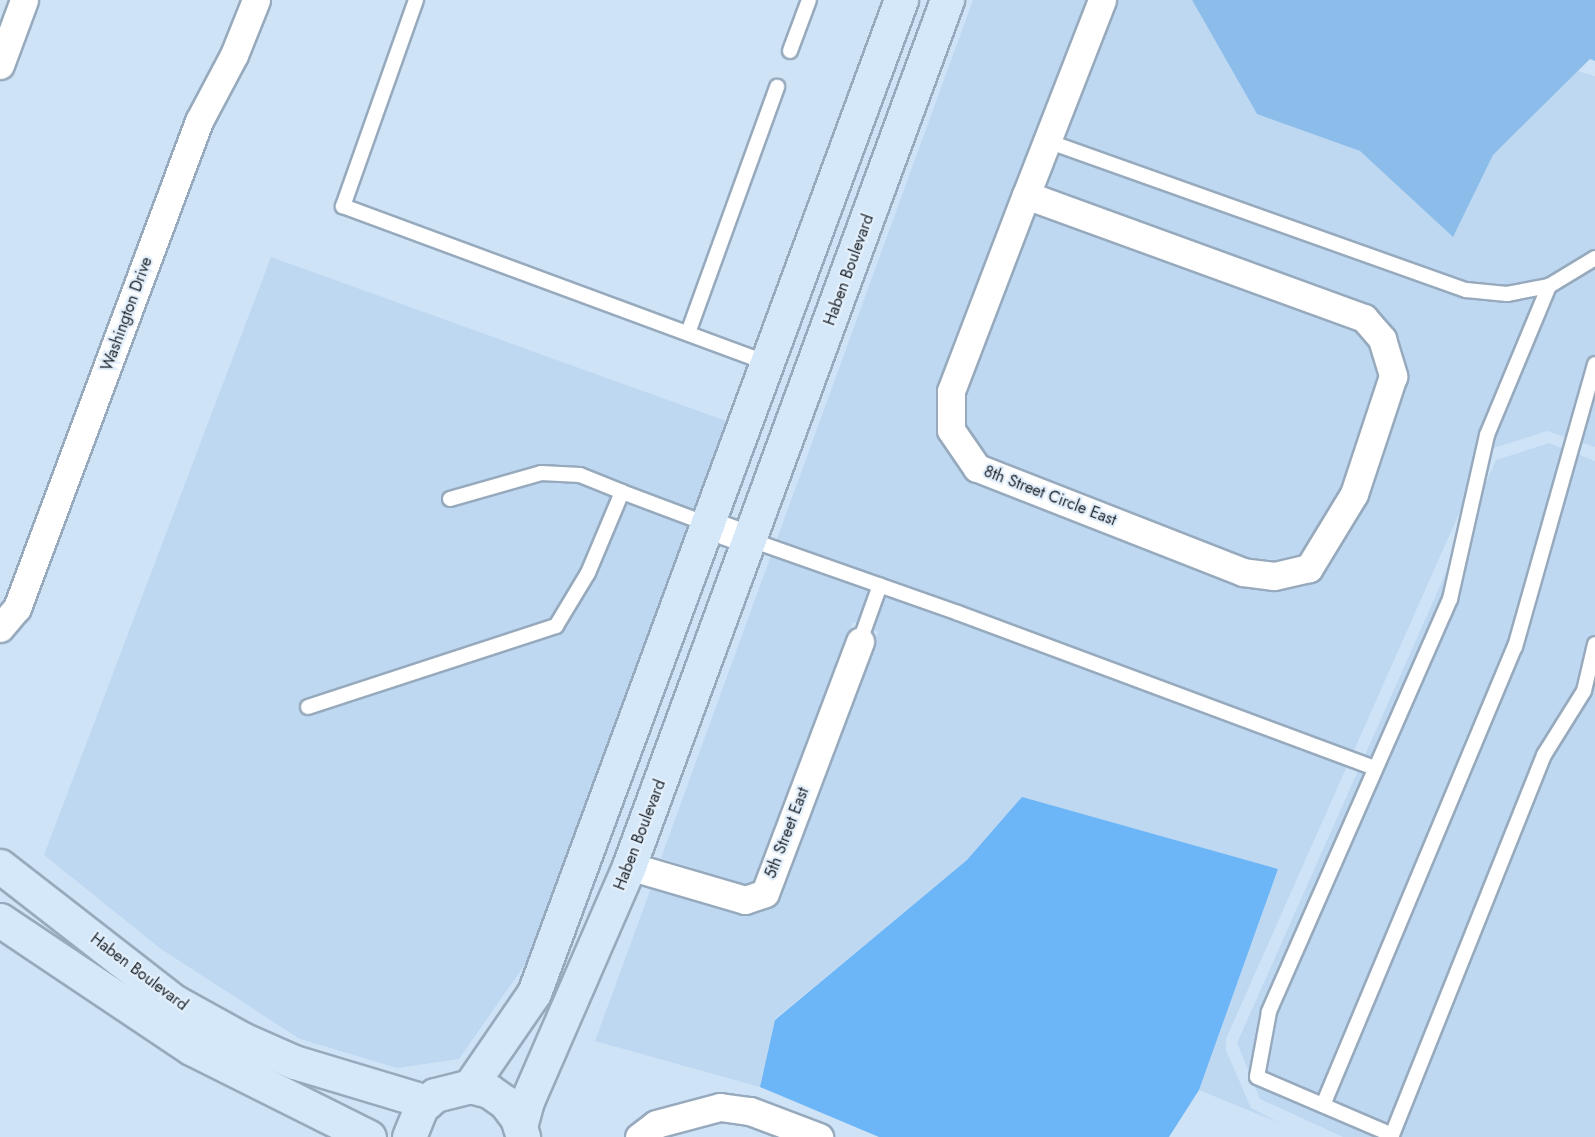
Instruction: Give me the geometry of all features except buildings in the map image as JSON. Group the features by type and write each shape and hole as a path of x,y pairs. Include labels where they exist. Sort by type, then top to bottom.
{"street":[{"path":"0,65 24,0"},
{"path":"470,1086 534,993 709,525 901,0"},
{"name":"Haben Boulevard","path":"522,1132 527,1101 629,866 947,0"},
{"name":"8th Street Circle East","path":"1026,195 1364,318 1382,339 1394,376 1354,494 1309,568 1274,576 1243,572 977,468 951,430 951,391 1026,195 1102,0"},
{"name":"Washington Drive","path":"0,628 17,608 198,121 234,55 249,2"},
{"path":"709,525 750,540"},
{"name":"5th Street East","path":"629,866 745,900 765,893 860,641"},
{"name":"Haben Boulevard","path":"0,866 175,1002 232,1034 294,1062 427,1102"},
{"name":"Haben Boulevard","path":"0,920 191,1048 369,1137"},
{"path":"409,1137 412,1123 427,1102 452,1088 470,1086 489,1091 506,1102 522,1132"},
{"path":"639,1137 656,1124 720,1107 750,1111 819,1137"}],"lane":[{"path":"416,0 343,206 768,363"},
{"path":"790,51 809,0"},
{"path":"688,333 777,87"},
{"path":"1047,141 1466,290 1507,294 1549,286 1595,258"},
{"path":"1549,286 1487,435 1450,599 1269,1012 1257,1077 1392,1135 1544,755 1584,691 1595,644"},
{"path":"1323,1105 1515,647 1595,364"},
{"path":"450,499 541,473 580,475 709,525"},
{"path":"308,707 556,626 588,573 622,492"},
{"path":"750,540 880,585 1374,768"},
{"path":"860,641 880,585"}],"shaded area":[{"path":"973,0 1087,0 939,386 940,440 972,483 1240,587 1276,591 1311,582 1321,575 1367,498 1407,380 1407,370 1395,333 1369,304 1045,186 1117,0 1192,0 1257,114 1361,151 1452,236 1493,155 1578,71 1595,76 1595,447 1547,431 1491,449 1485,455 1226,1039 1226,1050 1251,1108 1282,1124 1199,1090 1278,869 1023,798 967,860 775,1019 760,1087 595,1041 651,888 740,915 768,908 778,898 878,632 853,622 755,881 745,885 661,858"},
{"path":"1192,0 1595,0 1595,61 1590,59 1493,155 1453,237 1360,151 1257,114"},
{"path":"1034,215 1355,332 1369,348 1379,377 1341,488 1301,554 1274,560 1247,557 986,455 966,424 965,393"},
{"path":"271,257 729,422 537,947 459,1059 397,1068 300,1039 161,949 44,855"},
{"path":"1549,443 1595,461 1595,1137 1343,1137 1260,1099 1237,1043 1496,460"},
{"path":"1022,797 1278,869 1199,1090 1169,1137 879,1137 760,1087 775,1020 967,860"}]}
